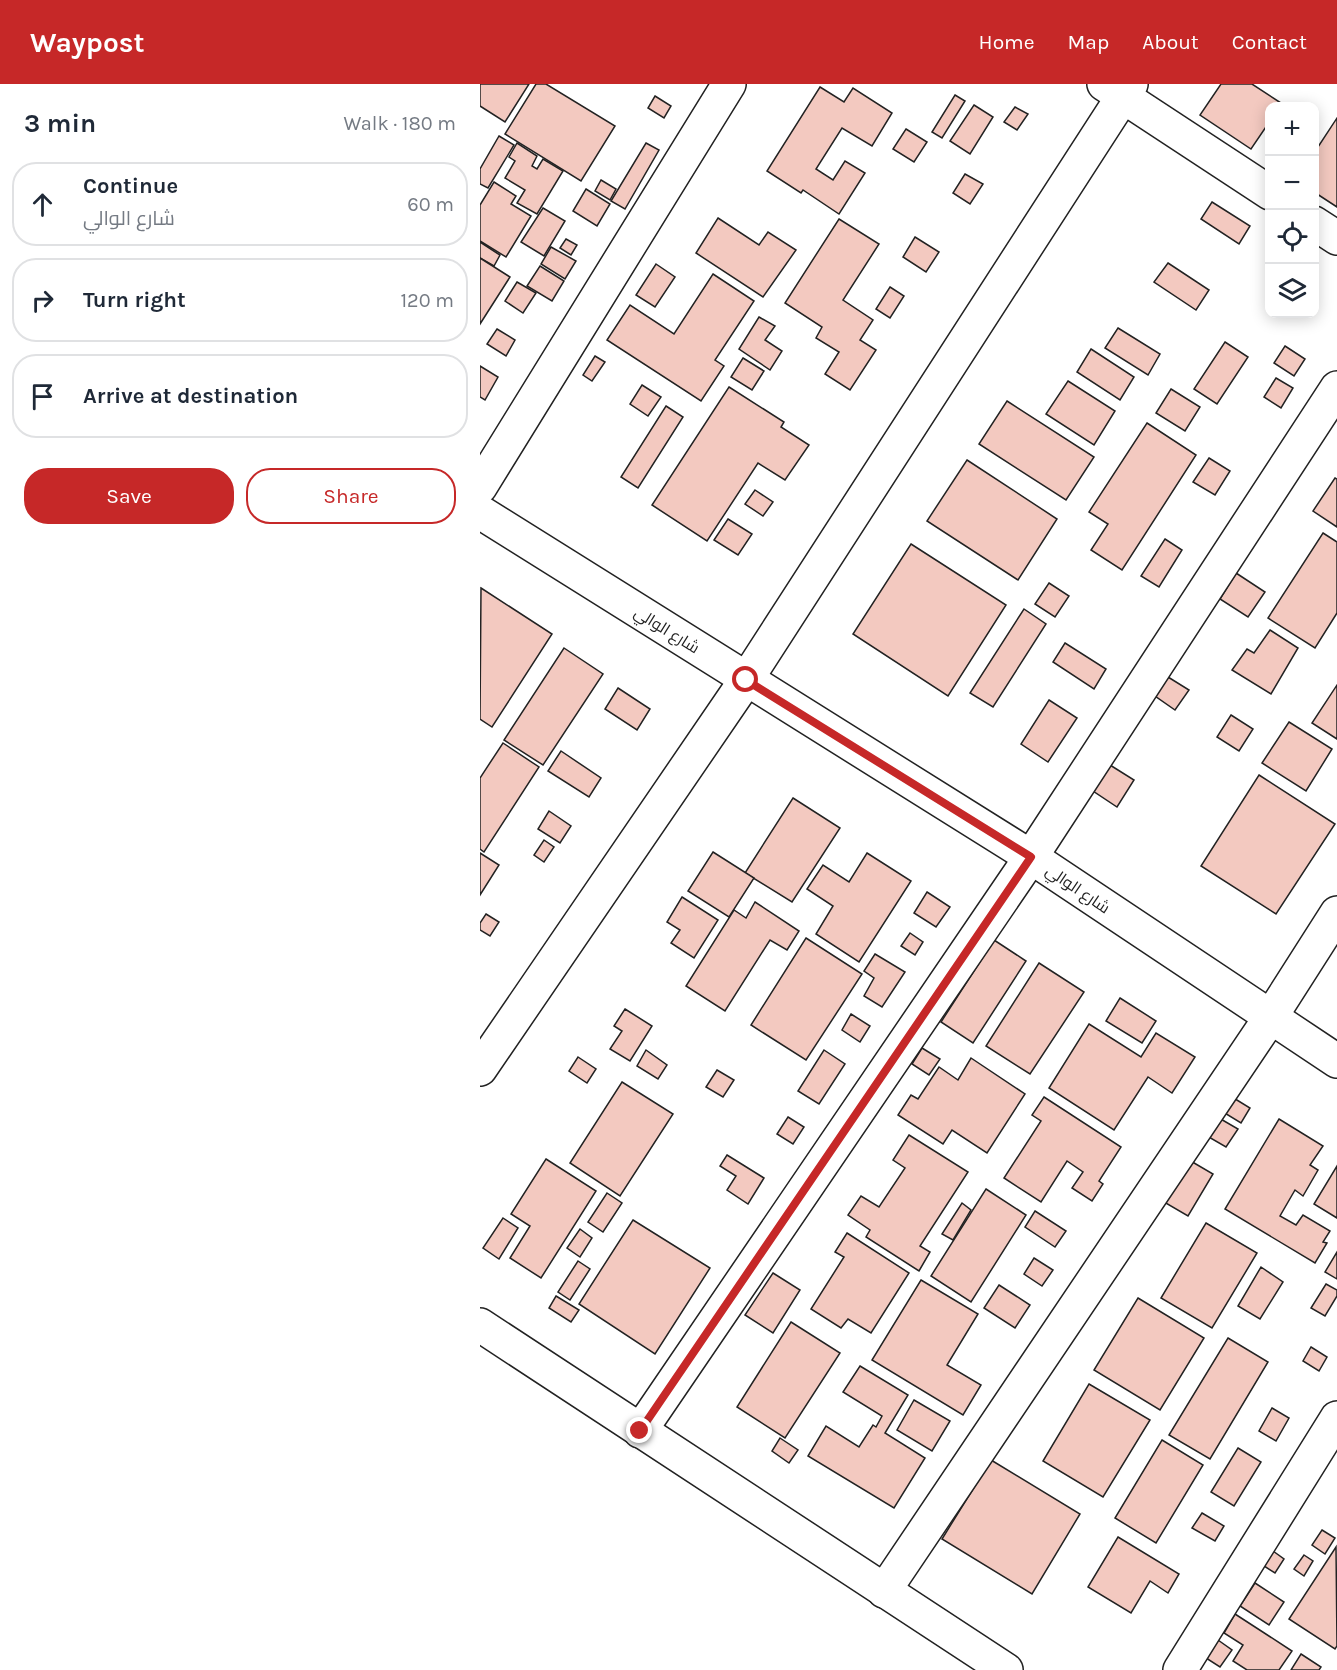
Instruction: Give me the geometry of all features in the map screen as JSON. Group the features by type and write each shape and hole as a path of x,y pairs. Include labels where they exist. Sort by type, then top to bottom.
{"street":[{"path":"480,487 729,84"},
{"path":"480,1069 746,680 1119,88 1265,190"},
{"path":"1319,226 1337,238"},
{"path":"640,1431 1031,857 1337,388"},
{"name":"شارع الوالي","path":"480,512 1031,857 1337,1061"},
{"path":"884,1591 1270,1018 1337,913"},
{"path":"480,1325 1006,1670"},
{"path":"1180,1670 1337,1418"}],"building":[{"path":"480,84 529,84 505,122 480,106"},
{"path":"536,84 546,84 615,126 581,181 505,134"},
{"path":"1221,84 1252,84 1279,102 1265,102 1265,128 1251,149 1200,115"},
{"path":"820,87 844,102 853,88 892,113 872,146 842,128 816,169 833,180 845,161 865,173 839,214 803,190 801,193 767,171"},
{"path":"955,95 965,101 942,138 932,132"},
{"path":"655,96 671,106 664,118 648,108"},
{"path":"974,105 993,117 970,154 950,141"},
{"path":"1015,107 1028,114 1017,130 1004,122"},
{"path":"1337,118 1337,207 1319,195 1319,145"},
{"path":"906,129 927,142 914,162 893,149"},
{"path":"499,136 514,145 488,188 480,184 480,169"},
{"path":"517,143 537,156 532,166 537,169 543,159 563,171 537,214 517,203 525,190 505,178 515,161 509,157"},
{"path":"646,143 659,150 625,209 611,201"},
{"path":"965,174 983,184 970,204 953,193"},
{"path":"601,180 616,189 610,200 595,191"},
{"path":"494,182 516,196 511,204 531,216 506,257 480,241 480,205"},
{"path":"586,189 610,204 597,226 573,211"},
{"path":"1212,202 1250,226 1239,244 1201,219"},
{"path":"543,208 565,221 544,256 521,242"},
{"path":"718,218 759,245 768,232 796,250 763,297 696,253"},
{"path":"839,219 879,244 843,300 873,320 860,340 876,350 850,390 825,374 839,352 816,338 822,327 785,303"},
{"path":"915,237 939,252 926,272 903,257"},
{"path":"566,239 577,245 571,255 560,248"},
{"path":"480,242 500,255 494,266 480,258"},
{"path":"551,247 576,261 565,279 541,264"},
{"path":"480,258 510,277 480,324"},
{"path":"1168,263 1209,290 1196,310 1154,282"},
{"path":"656,264 675,277 655,307 636,295"},
{"path":"540,266 564,281 552,301 527,286"},
{"path":"713,274 754,301 715,360 724,366 701,401 607,340 630,305 674,334"},
{"path":"517,282 536,293 523,313 505,301"},
{"path":"890,287 904,296 890,318 876,309"},
{"path":"759,317 775,326 765,340 782,351 770,370 739,349"},
{"path":"1118,328 1160,354 1148,375 1105,348"},
{"path":"497,329 515,340 506,356 487,344"},
{"path":"1225,342 1248,357 1217,404 1194,389"},
{"path":"1285,346 1305,359 1294,376 1274,363"},
{"path":"1091,349 1134,377 1120,400 1077,372"},
{"path":"595,356 605,362 592,381 583,375"},
{"path":"743,358 764,371 752,390 731,377"},
{"path":"480,366 498,377 485,400 480,397"},
{"path":"1276,378 1293,388 1281,408 1264,397"},
{"path":"1068,381 1115,411 1094,445 1046,414"},
{"path":"642,385 661,397 648,416 630,404"},
{"path":"729,387 784,422 781,427 809,445 785,480 758,463 707,541 652,505"},
{"path":"1171,389 1200,407 1185,431 1156,413"},
{"path":"1007,401 1094,457 1066,500 979,444"},
{"path":"666,406 683,417 638,488 621,477"},
{"path":"1147,423 1196,455 1122,570 1091,550 1108,524 1089,512"},
{"path":"1209,458 1230,471 1215,495 1193,482"},
{"path":"967,460 1057,519 1018,580 927,521"},
{"path":"1335,478 1337,479 1337,527 1313,511"},
{"path":"755,490 773,502 763,516 745,504"},
{"path":"728,519 752,534 738,555 714,540"},
{"path":"1323,533 1337,542 1337,613 1315,648 1268,618"},
{"path":"1165,539 1182,550 1159,587 1141,576"},
{"path":"911,544 1006,605 948,696 853,634"},
{"path":"1236,573 1265,592 1248,617 1220,599"},
{"path":"1049,583 1069,596 1055,617 1035,604"},
{"path":"481,588 552,634 492,727 480,719"},
{"path":"1024,609 1046,624 993,707 970,693"},
{"path":"1270,630 1298,648 1271,694 1232,670 1247,649 1254,653"},
{"path":"1065,643 1106,669 1094,689 1053,662"},
{"path":"564,648 603,674 543,765 504,740"},
{"path":"1168,677 1189,690 1175,710 1155,696"},
{"path":"1337,685 1337,739 1312,723"},
{"path":"618,688 650,709 637,730 605,709"},
{"path":"1049,700 1077,718 1048,762 1021,744"},
{"path":"1231,715 1253,729 1239,751 1217,737"},
{"path":"1289,722 1332,749 1306,791 1262,763"},
{"path":"503,743 539,767 484,852 480,849 480,778"},
{"path":"561,751 601,778 589,797 548,771"},
{"path":"1110,765 1134,780 1117,807 1093,791"},
{"path":"1259,775 1335,824 1276,914 1201,866"},
{"path":"793,798 840,828 792,902 745,873"},
{"path":"549,811 571,826 560,843 538,829"},
{"path":"544,840 554,847 544,862 534,855"},
{"path":"713,852 754,878 729,917 688,891"},
{"path":"480,853 499,865 480,895"},
{"path":"867,853 911,881 859,962 816,934 833,906 807,889 823,865 849,882"},
{"path":"927,892 950,907 936,927 914,913"},
{"path":"682,897 718,920 694,958 671,943 680,930 667,922"},
{"path":"755,902 799,931 787,950 770,940 725,1011 686,986 734,910 746,918"},
{"path":"486,914 499,922 490,936 480,930 480,923"},
{"path":"910,933 923,942 915,955 901,946"},
{"path":"806,938 862,974 806,1060 751,1025"},
{"path":"994,940 1026,961 973,1043 941,1022"},
{"path":"875,954 905,972 882,1007 864,996 874,978 864,971"},
{"path":"1039,963 1084,992 1030,1074 986,1046"},
{"path":"1120,998 1156,1021 1142,1043 1106,1021"},
{"path":"625,1009 652,1026 630,1061 610,1049 622,1031 614,1026"},
{"path":"851,1014 870,1026 860,1042 842,1030"},
{"path":"1089,1024 1141,1057 1156,1033 1195,1057 1172,1093 1148,1077 1114,1130 1049,1088"},
{"path":"922,1048 940,1059 929,1075 912,1064"},
{"path":"646,1050 667,1065 658,1079 637,1066"},
{"path":"824,1050 845,1064 819,1104 798,1091"},
{"path":"578,1057 596,1069 587,1083 569,1071"},
{"path":"971,1058 1025,1094 987,1153 952,1130 943,1144 898,1115 911,1095 918,1099 939,1067 958,1080"},
{"path":"717,1070 734,1080 723,1097 706,1087"},
{"path":"622,1082 673,1114 620,1196 570,1163"},
{"path":"1044,1097 1121,1147 1099,1181 1103,1184 1092,1201 1072,1188 1083,1172 1067,1161 1041,1202 1004,1178 1041,1121 1032,1115"},
{"path":"1232,1097 1250,1108 1241,1123 1223,1112"},
{"path":"788,1117 804,1127 793,1144 777,1134"},
{"path":"1219,1118 1238,1129 1226,1147 1207,1136"},
{"path":"1279,1119 1323,1146 1310,1165 1318,1170 1303,1196 1295,1190 1280,1216 1296,1225 1303,1215 1330,1231 1323,1242 1327,1243 1315,1263 1225,1209"},
{"path":"909,1135 968,1172 920,1246 930,1252 919,1271 866,1237 870,1230 848,1215 861,1196 879,1207 905,1168 893,1160"},
{"path":"727,1155 764,1178 748,1204 727,1190 736,1176 720,1166"},
{"path":"546,1159 596,1191 541,1278 510,1258 530,1226 511,1214"},
{"path":"1189,1160 1213,1174 1188,1216 1164,1202"},
{"path":"1337,1166 1337,1218 1314,1204"},
{"path":"986,1189 1026,1215 971,1302 931,1276"},
{"path":"607,1193 622,1203 603,1232 588,1222"},
{"path":"962,1203 971,1210 953,1240 942,1234"},
{"path":"1035,1211 1066,1231 1055,1247 1025,1227"},
{"path":"503,1218 518,1228 499,1259 483,1248"},
{"path":"633,1220 710,1268 655,1354 579,1304"},
{"path":"1206,1223 1257,1253 1212,1328 1161,1298"},
{"path":"580,1229 592,1238 580,1257 567,1248"},
{"path":"847,1233 909,1273 871,1333 848,1319 841,1328 811,1309 844,1257 835,1252"},
{"path":"1337,1252 1337,1279 1325,1272"},
{"path":"1034,1258 1053,1270 1042,1286 1024,1274"},
{"path":"578,1261 590,1269 570,1300 558,1292"},
{"path":"1261,1267 1283,1282 1260,1319 1238,1306"},
{"path":"773,1273 800,1290 773,1333 745,1315"},
{"path":"921,1280 978,1314 947,1365 981,1385 963,1415 872,1360"},
{"path":"1326,1284 1337,1290 1337,1296 1325,1316 1311,1308"},
{"path":"999,1285 1030,1305 1015,1328 984,1308"},
{"path":"556,1296 579,1310 571,1322 549,1308"},
{"path":"1138,1298 1204,1338 1160,1410 1094,1370"},
{"path":"791,1322 840,1353 785,1438 737,1407"},
{"path":"1228,1338 1268,1362 1210,1459 1169,1435"},
{"path":"1311,1347 1327,1357 1319,1371 1303,1361"},
{"path":"860,1366 908,1395 885,1433 925,1458 894,1508 808,1456 826,1426 859,1447 873,1425 876,1427 882,1416 843,1392"},
{"path":"1089,1384 1150,1420 1103,1497 1043,1461"},
{"path":"914,1400 950,1421 932,1451 897,1430"},
{"path":"1272,1408 1289,1418 1276,1441 1259,1431"},
{"path":"780,1438 798,1450 789,1463 772,1451"},
{"path":"1162,1440 1203,1465 1156,1543 1115,1518"},
{"path":"1238,1448 1261,1462 1234,1506 1211,1492"},
{"path":"991,1460 1080,1514 1032,1594 942,1539"},
{"path":"1202,1513 1224,1526 1215,1541 1192,1528"},
{"path":"1322,1530 1335,1538 1325,1554 1312,1545"},
{"path":"1118,1537 1179,1574 1168,1593 1150,1581 1131,1613 1088,1587"},
{"path":"1336,1547 1337,1646 1335,1649 1289,1619"},
{"path":"1273,1551 1284,1559 1275,1573 1264,1566"},
{"path":"1304,1555 1313,1561 1304,1576 1294,1569"},
{"path":"1255,1583 1284,1602 1269,1625 1240,1606"},
{"path":"1235,1614 1292,1651 1279,1670 1247,1670 1233,1661 1243,1645 1224,1633"},
{"path":"1218,1640 1232,1650 1220,1667 1206,1658"},
{"path":"1301,1654 1321,1667 1319,1670 1291,1670"}],"route":[{"path":"640,1431 1031,857 746,680"}]}
